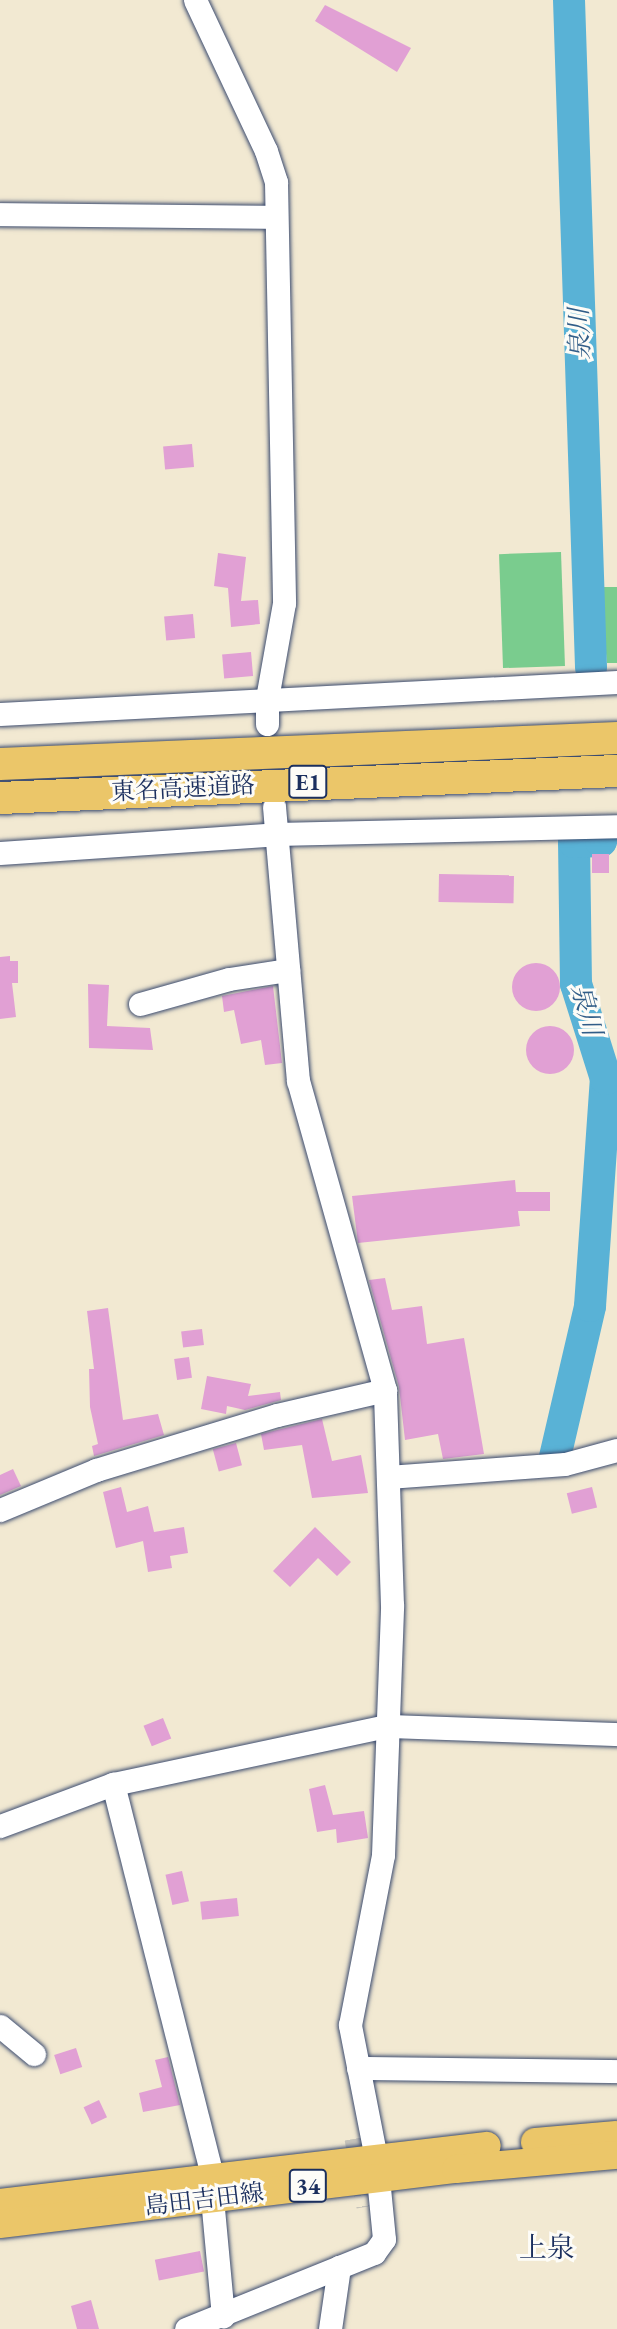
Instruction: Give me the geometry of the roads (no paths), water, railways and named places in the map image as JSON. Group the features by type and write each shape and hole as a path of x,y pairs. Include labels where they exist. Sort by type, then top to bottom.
{"highway":[{"name":"東名高速道路","path":"0,764 617,738"},
{"name":"東名高速道路","path":"0,798 617,771"}],"main road":[{"name":"島田吉田線","path":"0,2224 213,2188 617,2135"},
{"name":"島田吉田線","path":"378,2168 617,2155"},
{"name":"島田吉田線","path":"0,2203 213,2188"}],"street":[{"path":"195,0 266,151 276,182 284,603 267,698 267,724"},
{"path":"0,214 276,217"},
{"path":"0,714 267,698 617,682"},
{"path":"186,2329 374,2253 384,2239 378,2168 351,2032 383,1855 392,1605 386,1390 298,1081 274,807"},
{"path":"0,853 276,834 617,826"},
{"path":"140,1004 229,979 288,970"},
{"path":"0,1510 96,1470 277,1415 386,1390"},
{"path":"388,1477 565,1464 617,1450"},
{"path":"0,1826 113,1784 387,1726 617,1734"},
{"path":"113,1784 213,2188 223,2315"},
{"path":"0,2026 34,2054"},
{"path":"351,2032 340,2034 356,2138"},
{"path":"358,2068 617,2071"},
{"path":"283,2291 281,2277 366,2243 369,2206"},
{"path":"330,2329 339,2267"}],"waterway":[{"name":"泉川","path":"569,0 591,668"},
{"name":"泉川","path":"555,1457 590,1306 606,1079 576,984 574,842 601,841 600,833"},
{"path":"601,841 617,841"}],"tunnel":[{"path":"356,2138 368,2206"}],"district":[{"name":"上泉","path":"547,2247"}]}
